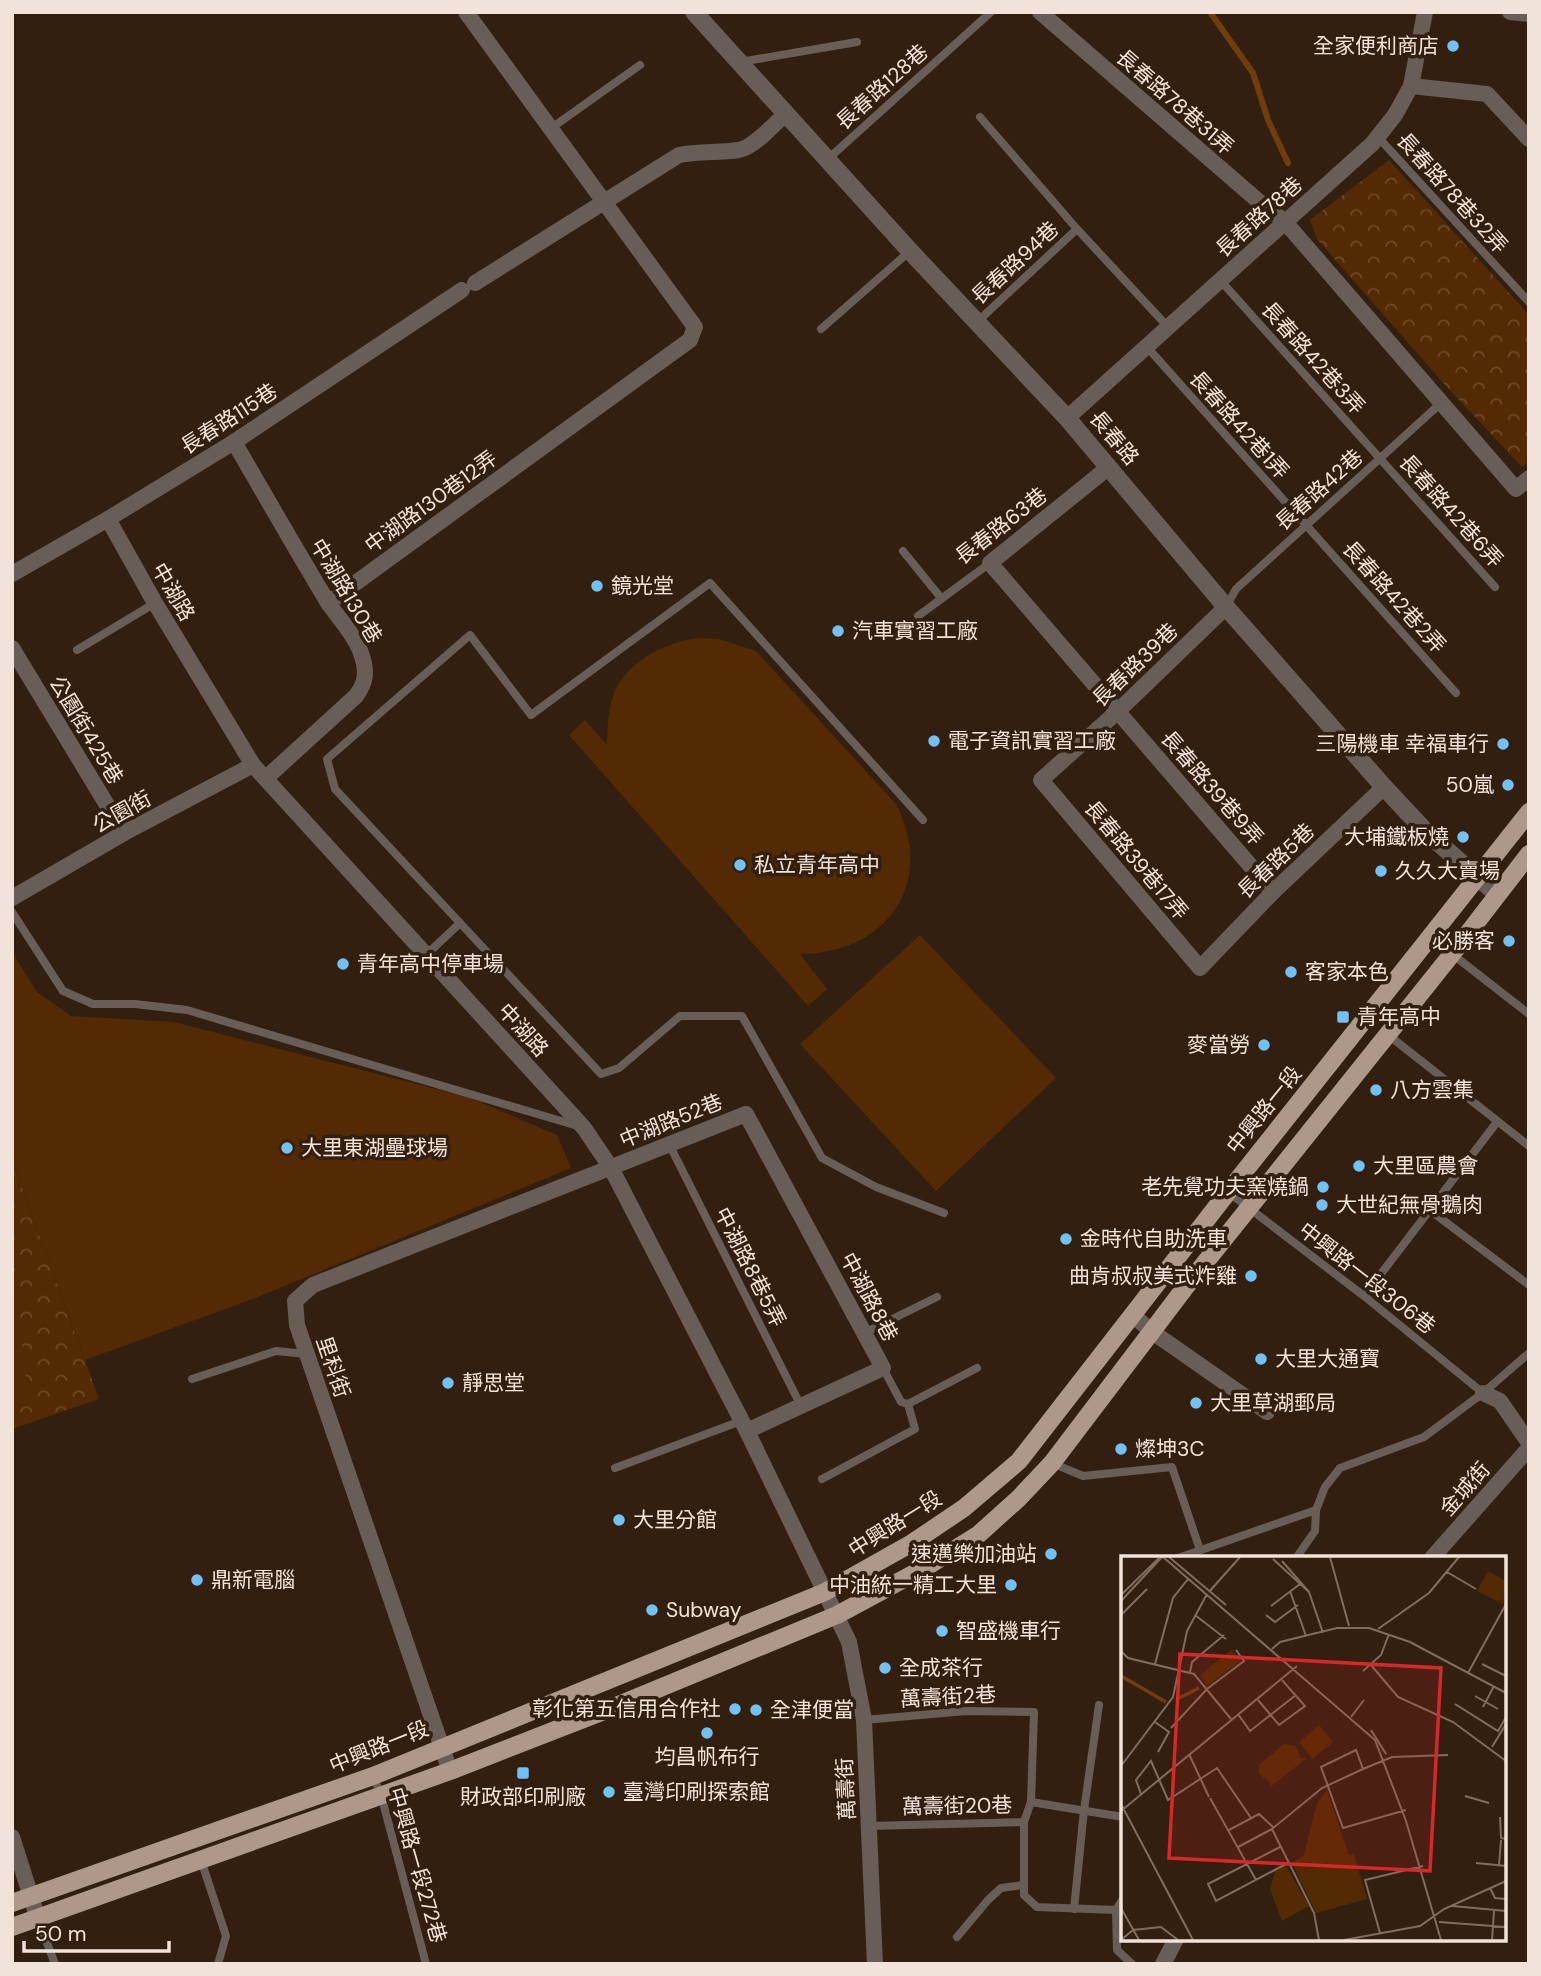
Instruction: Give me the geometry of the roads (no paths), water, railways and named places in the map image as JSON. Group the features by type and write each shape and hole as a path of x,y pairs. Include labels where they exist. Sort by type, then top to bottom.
{"main road":[{"name":"中興路一段","path":"12,1903 373,1776 825,1592 912,1543 964,1508 1019,1461 1529,812"},
{"path":"12,1927 450,1771 837,1615 928,1566 979,1534 1018,1499 1052,1463 1151,1332 1529,854"}],"street":[{"path":"466,12 605,203"},
{"name":"長春路","path":"694,12 910,251 1067,418 1226,607 1384,787 1426,832 1497,894"},
{"name":"長春路78巷31弄","path":"1040,12 1285,222 1516,489 1529,478"},
{"name":"長春路78巷","path":"1067,418 1378,138 1411,86 1424,12"},
{"path":"1510,12 1529,14"},
{"path":"1411,86 1487,94 1529,139"},
{"name":"長春路115巷","path":"12,573 108,519 233,442 469,286 679,155 698,151 741,150 765,134 786,113"},
{"name":"中湖路130巷12弄","path":"328,603 690,340 695,327 605,203"},
{"name":"中湖路130巷","path":"233,442 328,603 361,652 365,678 363,687 266,778"},
{"name":"長春路63巷","path":"990,563 1109,467"},
{"name":"中湖路","path":"108,519 155,603 253,765 584,1128 611,1168 744,1426 837,1615"},
{"name":"長春路39巷9弄","path":"990,563 1273,892"},
{"name":"長春路39巷","path":"1041,779 1118,712 1226,607"},
{"name":"公園街425巷","path":"12,648 124,834"},
{"name":"公園街","path":"12,898 253,765"},
{"name":"長春路39巷17弄","path":"1041,779 1200,968"},
{"name":"長春路5巷","path":"1200,968 1273,892 1384,787"},
{"name":"中湖路52巷","path":"611,1168 746,1114"},
{"name":"中湖路8巷","path":"744,1426 801,1406 883,1368 746,1114"},
{"name":"里科街","path":"450,1771 306,1354 297,1325 295,1301 313,1285 611,1168"},
{"path":"1133,1315 1151,1332 1267,1412"},
{"path":"1483,1393 1500,1401 1529,1443"},
{"name":"金城街","path":"1434,1556 1529,1448"},
{"name":"萬壽街","path":"837,1615 849,1642 863,1720 875,1964"},
{"path":"12,1837 38,1919"},
{"path":"1163,1964 1175,1941"}],"lane":[{"name":"長春路128巷","path":"828,159 991,12"},
{"path":"740,62 857,41"},
{"path":"550,129 640,65"},
{"path":"980,117 1077,229 1168,327"},
{"name":"長春路78巷32弄","path":"1378,138 1529,302"},
{"name":"長春路94巷","path":"977,322 1077,229"},
{"path":"821,329 910,251"},
{"name":"長春路42巷3弄","path":"1220,280 1380,458"},
{"name":"長春路42巷1弄","path":"1146,347 1306,525"},
{"name":"長春路42巷","path":"1226,607 1236,589 1441,403"},
{"name":"長春路42巷6弄","path":"1380,458 1495,587"},
{"name":"長春路42巷2弄","path":"1306,525 1456,693"},
{"path":"903,551 941,598"},
{"name":"長春路63巷","path":"918,616 990,563"},
{"path":"923,820 710,583 531,715 470,635 327,759 335,789 601,1074 619,1068 680,1016 742,1016 822,1158 876,1187 944,1213"},
{"path":"77,650 155,603"},
{"path":"12,912 63,991 93,1004 135,1004 187,1010 584,1128"},
{"path":"426,955 460,923"},
{"path":"1452,954 1529,1014"},
{"path":"1387,1034 1529,1146"},
{"path":"1364,1296 1497,1122"},
{"name":"中湖路8巷5弄","path":"669,1144 801,1406"},
{"name":"中興路一段306巷","path":"1228,1192 1364,1296 1483,1393"},
{"path":"1431,1211 1529,1284"},
{"path":"864,1333 937,1297"},
{"path":"192,1378 276,1351 306,1354"},
{"path":"1297,1556 1315,1531 1316,1510 1325,1487 1340,1468 1424,1437 1483,1393 1529,1353"},
{"path":"883,1368 901,1402 908,1404 977,1368"},
{"path":"822,1479 915,1429 908,1404"},
{"path":"615,1468 744,1426"},
{"path":"1052,1463 1083,1476 1172,1467 1199,1550"},
{"path":"1183,1556 1316,1510"},
{"path":"1074,1909 1084,1810 1099,1705"},
{"name":"萬壽街2巷","path":"863,1720 966,1712 1034,1712"},
{"name":"萬壽街20巷","path":"868,1826 1024,1822 1031,1802 1034,1712"},
{"name":"中興路一段272巷","path":"373,1776 381,1796 426,1964"},
{"path":"1031,1802 1121,1817"},
{"path":"1024,1822 1024,1895 1037,1907 1116,1910"},
{"path":"201,1860 226,1936 218,1964"},
{"path":"957,1937 1001,1888 1023,1885"},
{"path":"1121,1902 1116,1910 1117,1950 1132,1964"},
{"path":"38,1919 55,1964"}],"waterway":[{"path":"1210,12 1253,73 1268,120 1288,163"}],"place":[{"name":"全家便利商店","path":"1453,46"},
{"name":"鏡光堂","path":"597,586"},
{"name":"汽車實習工廠","path":"838,631"},
{"name":"電子資訊實習工廠","path":"934,741"},
{"name":"三陽機車 幸福車行","path":"1503,744"},
{"name":"50嵐","path":"1508,785"},
{"name":"大埔鐵板燒","path":"1463,837"},
{"name":"私立青年高中","path":"740,865"},
{"name":"久久大賣場","path":"1381,871"},
{"name":"必勝客","path":"1509,941"},
{"name":"青年高中停車場","path":"343,964"},
{"name":"客家本色","path":"1291,972"},
{"name":"青年高中","path":"1343,1017"},
{"name":"麥當勞","path":"1264,1045"},
{"name":"八方雲集","path":"1376,1090"},
{"name":"大里東湖壘球場","path":"287,1148"},
{"name":"大里區農會","path":"1359,1166"},
{"name":"老先覺功夫窯燒鍋","path":"1323,1187"},
{"name":"大世紀無骨鵝肉","path":"1322,1205"},
{"name":"金時代自助洗車","path":"1066,1239"},
{"name":"曲肯叔叔美式炸雞","path":"1251,1276"},
{"name":"大里大通寶","path":"1261,1359"},
{"name":"靜思堂","path":"448,1383"},
{"name":"大里草湖郵局","path":"1196,1403"},
{"name":"燦坤3C","path":"1121,1449"},
{"name":"大里分館","path":"619,1520"},
{"name":"速邁樂加油站","path":"1051,1554"},
{"name":"鼎新電腦","path":"197,1580"},
{"name":"中油統一精工大里","path":"1011,1585"},
{"name":"Subway","path":"652,1610"},
{"name":"智盛機車行","path":"942,1631"},
{"name":"全成茶行","path":"885,1668"},
{"name":"彰化第五信用合作社","path":"735,1709"},
{"name":"全津便當","path":"756,1710"},
{"name":"均昌帆布行","path":"707,1733"},
{"name":"財政部印刷廠","path":"523,1773"},
{"name":"臺灣印刷探索館","path":"609,1792"}]}
